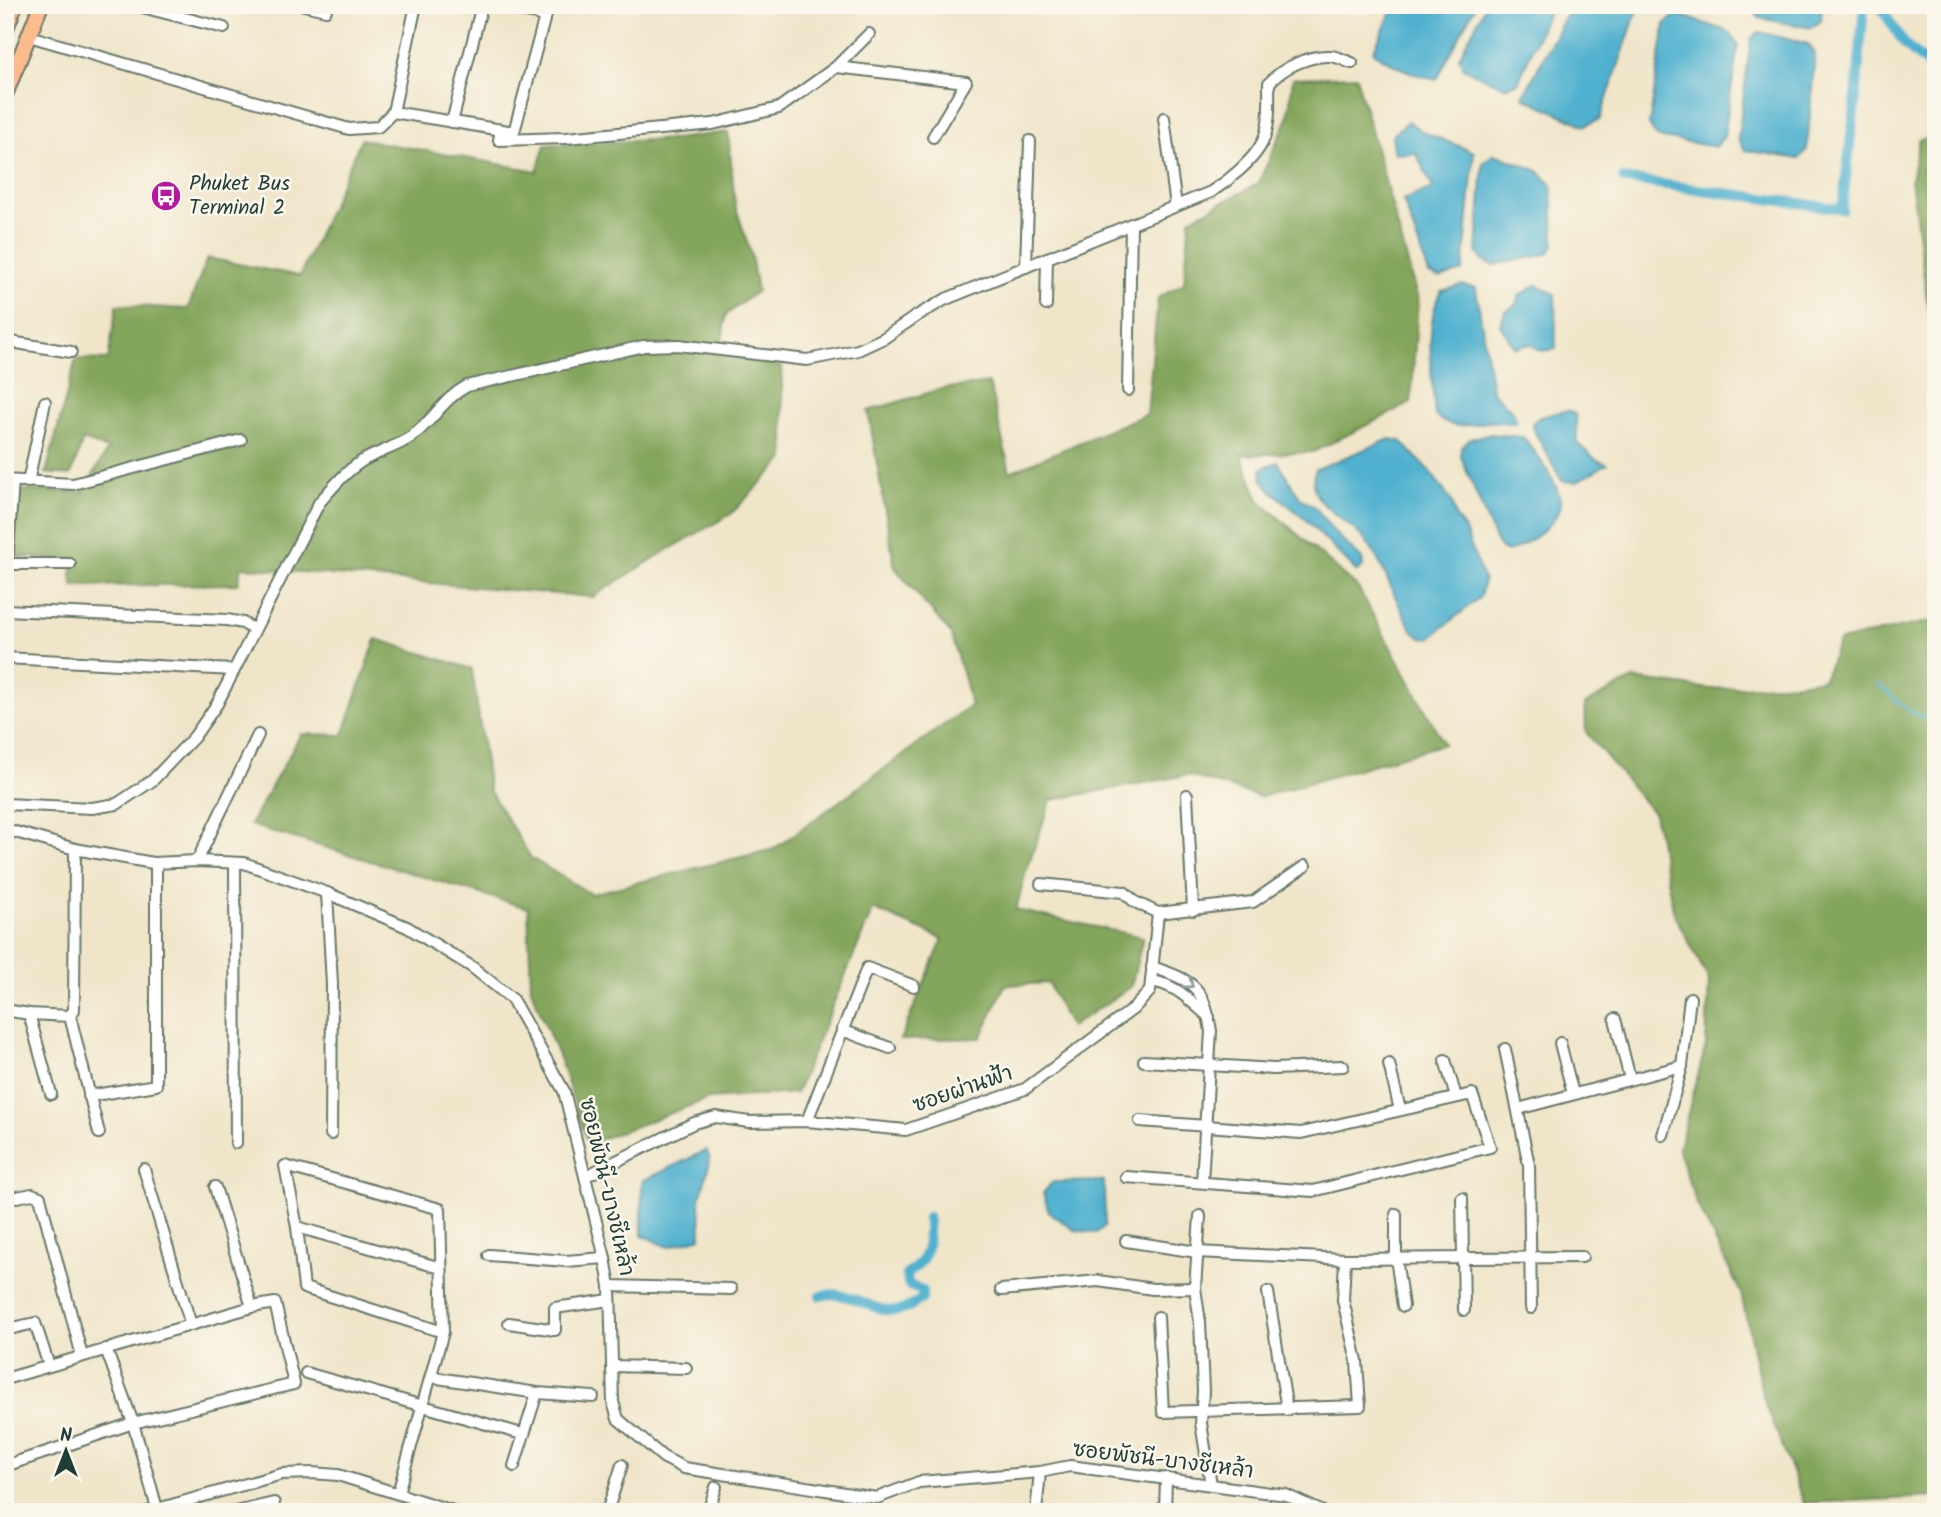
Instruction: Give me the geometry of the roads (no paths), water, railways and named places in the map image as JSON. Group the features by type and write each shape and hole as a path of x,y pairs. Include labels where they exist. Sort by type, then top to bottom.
{"main road":[{"path":"5,31 15,5"},
{"path":"5,95 41,5"}],"street":[{"path":"134,5 225,28"},
{"path":"304,5 326,10"},
{"path":"29,36 349,129 378,127 393,112 416,5"},
{"path":"452,122 482,5"},
{"path":"393,112 514,132 547,11 491,5"},
{"path":"501,130 499,139 566,138 713,124 779,108 836,67 869,34"},
{"path":"5,804 92,808 117,804 153,780 194,737 217,704 319,503 341,478 360,463 410,437 428,423 455,393 467,386 644,346 678,345 807,360 858,350 884,338 946,299 1211,192 1234,176 1262,143 1269,114 1269,83 1277,73 1299,62 1330,56 1352,63"},
{"path":"836,67 966,82 933,137"},
{"path":"1164,118 1176,206"},
{"path":"1026,267 1030,141"},
{"path":"1128,390 1131,224"},
{"path":"1045,305 1047,258"},
{"path":"5,341 72,352"},
{"path":"28,482 45,402"},
{"path":"70,564 6,564 9,481 73,484 241,440"},
{"path":"5,610 228,620 254,630"},
{"path":"5,658 233,670"},
{"path":"197,861 258,735"},
{"path":"1187,795 1193,910"},
{"name":"ซอยพัชนี-บางชีเหล้า","path":"5,829 75,849 156,863 244,863 327,893 407,927 472,967 512,999 564,1091 586,1176 610,1286 613,1402 618,1419 663,1457 684,1468 877,1498 919,1482 1040,1472 1070,1466 1286,1495 1323,1512"},
{"path":"75,849 74,1010 70,1016 99,1133"},
{"path":"89,1096 156,1085 156,863"},
{"path":"234,863 236,1143"},
{"path":"1041,884 1124,892 1135,902 1158,913 1252,902 1305,866"},
{"path":"327,893 332,984 331,1134"},
{"name":"ซอยผ่านฟ้า","path":"586,1176 694,1123 716,1117 749,1122 807,1121 906,1130 1026,1089 1133,1009 1150,991 1158,913"},
{"path":"1152,967 1175,974 1191,985 1205,1001 1209,1017 1211,1031 1202,1182"},
{"path":"807,1121 867,968 914,986"},
{"path":"1151,981 1167,983 1209,1017"},
{"path":"1663,1135 1682,1066 1689,998"},
{"path":"5,1010 70,1016"},
{"path":"29,1014 51,1094"},
{"path":"1615,1019 1630,1079"},
{"path":"842,1030 890,1048"},
{"path":"1560,1043 1573,1094"},
{"path":"1505,1049 1529,1165 1531,1308"},
{"path":"1445,1060 1456,1097"},
{"path":"1144,1061 1274,1069 1343,1066"},
{"path":"1389,1064 1400,1110"},
{"path":"1518,1110 1682,1066"},
{"path":"1126,1177 1313,1191 1490,1146 1472,1094 1301,1133 1140,1121"},
{"path":"398,1493 443,1332 440,1209 285,1166 298,1227 304,1288 443,1332"},
{"path":"145,1169 191,1325"},
{"path":"215,1187 252,1307"},
{"path":"17,1197 32,1194 40,1198 82,1356"},
{"path":"1462,1198 1464,1310"},
{"path":"1396,1214 1396,1258 1403,1306"},
{"path":"1200,1216 1195,1288 1200,1322 1203,1391 1201,1423 1211,1485"},
{"path":"298,1227 441,1268"},
{"path":"1126,1241 1197,1252 1345,1259 1582,1257"},
{"path":"489,1255 566,1261 605,1258"},
{"path":"1158,1317 1163,1412 1360,1406 1357,1362 1343,1300 1345,1259"},
{"path":"1001,1290 1098,1281 1153,1289 1195,1288"},
{"path":"610,1286 732,1289"},
{"path":"1268,1292 1287,1410"},
{"path":"509,1323 555,1330 555,1308 610,1300"},
{"path":"5,1379 252,1307 275,1303 294,1384 134,1423 5,1466"},
{"path":"5,1330 34,1323 48,1366"},
{"path":"106,1349 134,1423 154,1510 282,1474 312,1473 338,1475 456,1512"},
{"path":"612,1366 686,1367"},
{"path":"306,1373 523,1434"},
{"path":"431,1377 537,1393 593,1397"},
{"path":"514,1466 537,1393"},
{"path":"607,1512 622,1465"},
{"path":"1037,1512 1040,1472"},
{"path":"1165,1512 1166,1478"},
{"path":"708,1512 716,1487"},
{"path":"234,1512 274,1503"}],"water":[{"path":"1395,5 1476,5 1437,79 1404,69 1373,51"},
{"path":"1486,5 1551,5 1518,83 1505,87 1463,68 1459,57"},
{"path":"1571,5 1639,5 1600,119 1585,126 1523,97"},
{"path":"1753,5 1822,5 1821,20 1811,28 1759,18"},
{"path":"1677,14 1730,32 1738,45 1724,136 1716,147 1657,137 1649,125 1665,24"},
{"path":"1759,32 1808,44 1815,54 1807,149 1799,159 1745,150 1738,138 1751,39"},
{"path":"1408,121 1423,132 1474,152 1463,271 1440,278 1429,274 1403,200 1433,188 1416,153 1395,154 1392,136"},
{"path":"1494,154 1537,170 1552,185 1554,244 1548,254 1494,265 1483,261 1477,252 1483,163"},
{"path":"1462,285 1476,288 1492,391 1514,413 1516,423 1453,425 1435,415 1430,352 1432,320 1441,291"},
{"path":"1537,285 1555,294 1556,349 1540,351 1530,344 1515,348 1500,325 1505,312 1517,304 1519,296"},
{"path":"1569,410 1576,416 1577,443 1595,459 1607,464 1576,482 1562,481 1532,423 1540,417"},
{"path":"1488,434 1523,437 1546,469 1559,497 1558,512 1547,527 1508,552 1501,549 1496,542 1461,457 1461,447 1470,439"},
{"path":"1390,439 1401,441 1431,473 1452,502 1456,518 1464,528 1484,581 1480,597 1430,638 1421,638 1413,631 1372,549 1356,531 1320,500 1315,491 1313,481 1316,469"},
{"path":"1278,462 1300,498 1315,507 1335,533 1362,559 1363,567 1357,572 1261,479 1262,468"},
{"path":"707,1150 710,1161 700,1199 701,1237 668,1247 642,1235 642,1181"},
{"path":"1104,1181 1105,1226 1096,1233 1075,1230 1049,1212 1043,1193 1053,1182"}],"waterway":[{"path":"1623,179 1842,209 1864,5"},
{"path":"1879,5 1906,46 1936,72"},
{"path":"1878,684 1909,711 1936,723"},
{"path":"820,1296 841,1295 893,1311 905,1309 922,1299 922,1291 909,1285 906,1275 924,1256 928,1243 928,1217"}],"place":[{"name":"Phuket Bus Terminal 2","path":"166,196"}]}
